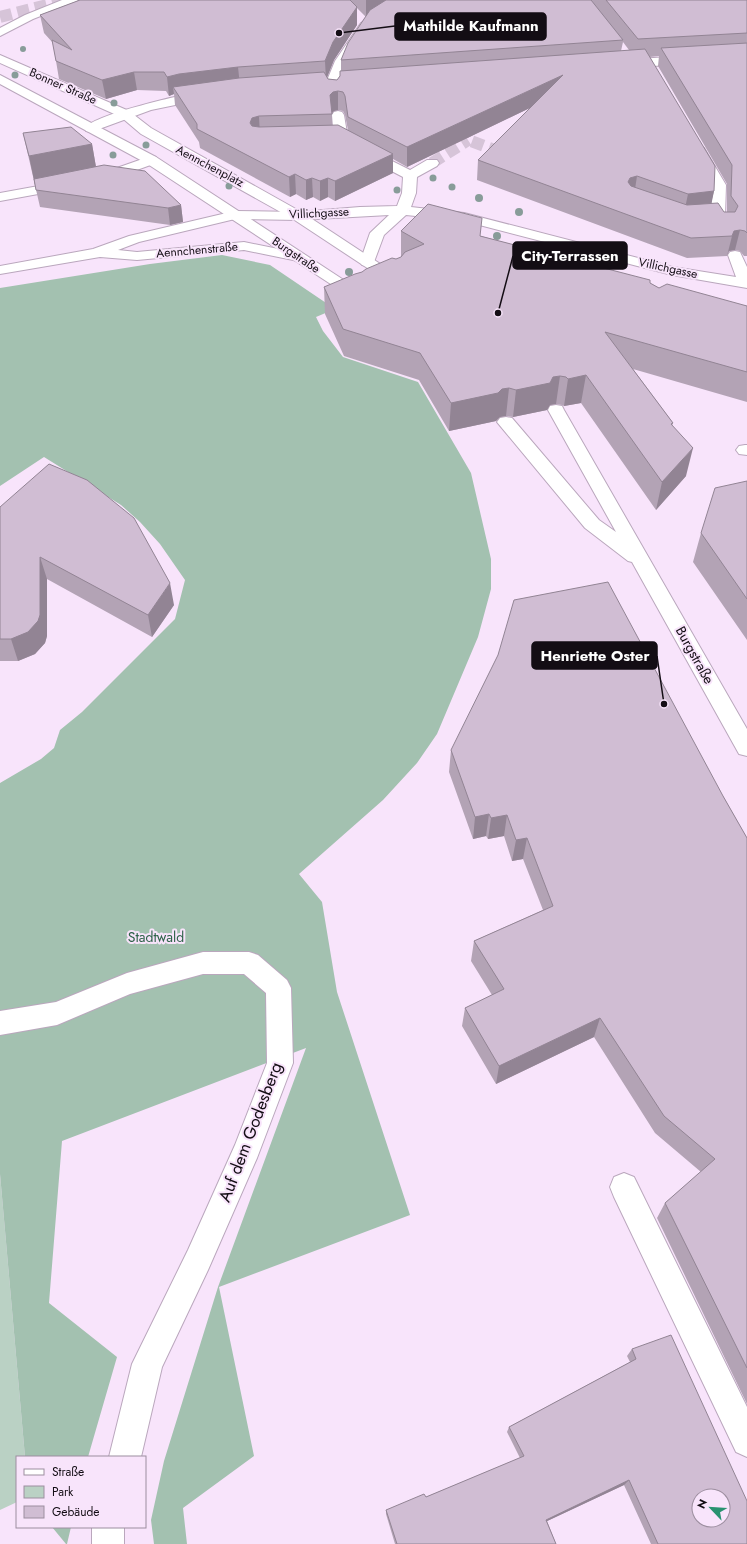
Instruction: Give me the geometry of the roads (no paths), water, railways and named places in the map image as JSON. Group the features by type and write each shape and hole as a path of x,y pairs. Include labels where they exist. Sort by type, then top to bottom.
{"street":[{"path":"0,33 29,17 72,0"},
{"path":"333,89 341,61 365,26 406,0"},
{"path":"355,15 365,26"},
{"path":"608,65 627,58 647,62 747,56"},
{"name":"Bonner Straße","path":"0,59 125,114"},
{"path":"647,62 655,76"},
{"name":"Bonner Straße","path":"0,79 91,128"},
{"path":"317,85 333,89 347,82"},
{"path":"91,128 125,114 181,98 218,94"},
{"name":"Aennchenplatz","path":"125,114 146,131 298,216"},
{"path":"338,115 341,139"},
{"name":"Aennchenplatz","path":"91,128 151,160 235,215"},
{"path":"691,137 719,185 716,220"},
{"path":"327,140 341,139 410,175"},
{"path":"0,197 99,179 151,160"},
{"path":"410,175 432,163"},
{"path":"367,262 377,233 403,210 409,193 410,175"},
{"name":"Villichgasse","path":"235,215 298,216 360,211 403,210 464,217 672,271 747,283"},
{"name":"Burgstraße","path":"235,215 358,295"},
{"name":"Aennchenstraße","path":"0,270 96,253 134,239 235,215"},
{"path":"274,240 298,216 396,280"},
{"name":"Aennchenstraße","path":"96,253 137,256 244,246 298,257"},
{"path":"735,255 747,283"},
{"path":"665,285 672,271"},
{"name":"Burgstraße","path":"556,410 643,561 747,748"},
{"name":"Burgstraße","path":"506,422 592,524 643,561"},
{"name":"Auf dem Godesberg","path":"0,1023 57,1013 127,984 203,963 249,963 278,988 280,1063 247,1149 198,1260 147,1364 125,1456"},
{"path":"624,1188 747,1441"},
{"path":"108,1528 108,1544"}],"tunnel":[{"path":"0,17 67,0"},
{"path":"453,112 468,140"},
{"path":"432,163 468,140"},
{"path":"468,140 519,159"}],"place":[{"name":"Mathilde Kaufmann","path":"339,33"},
{"name":"City-Terrassen","path":"498,313"},
{"name":"Henriette Oster","path":"664,704"}],"park label":[{"name":"Stadtwald","path":"156,937"}]}
